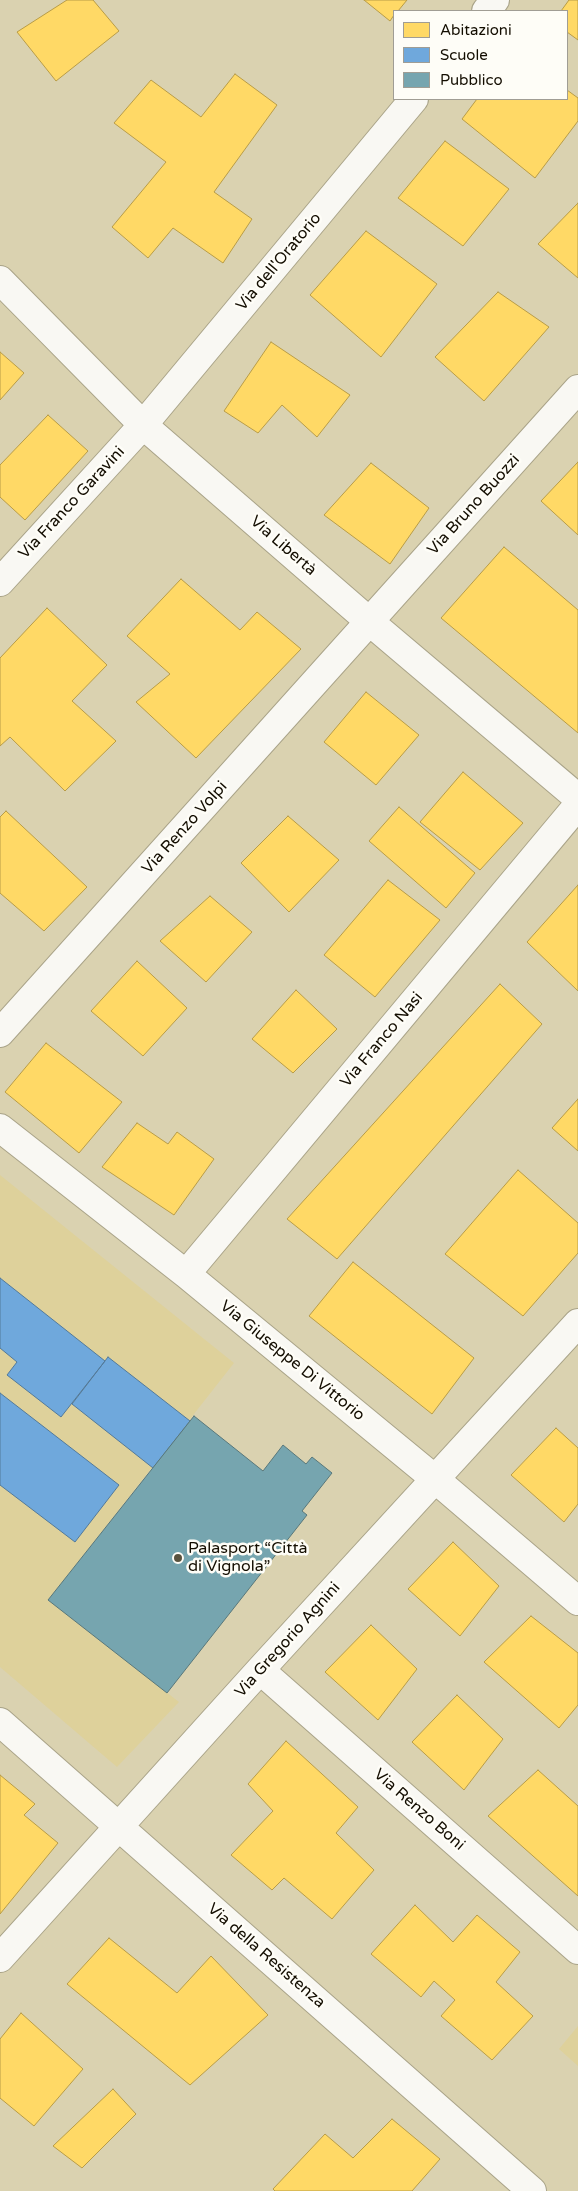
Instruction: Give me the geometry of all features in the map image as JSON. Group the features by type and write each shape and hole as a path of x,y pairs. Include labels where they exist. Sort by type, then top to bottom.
{"street":[{"path":"487,10 496,0"},
{"name":"Via dell'Oratorio","path":"143,425 413,100"},
{"name":"Via Libertà","path":"0,280 143,425 370,622 578,798"},
{"name":"Via Bruno Buozzi","path":"370,622 578,389"},
{"name":"Via Franco Garavini","path":"0,582 143,425"},
{"name":"Via Renzo Volpi","path":"0,1034 370,622"},
{"name":"Via Franco Nasi","path":"186,1274 578,805"},
{"name":"Via Giuseppe Di Vittorio","path":"0,1128 186,1274 435,1479 578,1601"},
{"name":"Via Gregorio Agnini","path":"0,1958 260,1670 578,1324"},
{"name":"Via Renzo Boni","path":"260,1670 578,1950"},
{"name":"Via della Resistenza","path":"0,1722 532,2191"}],"shaded area":[{"path":"0,1175 234,1363 48,1600 179,1702 117,1767 0,1667"},
{"path":"578,2026 578,2066 559,2049"}],"building: Abitazioni":[{"path":"67,0 93,0 119,31 56,81 17,32"},
{"path":"364,0 407,0 399,10 393,10 393,16 390,21"},
{"path":"569,0 578,0 578,40 568,33 568,10 562,10"},
{"path":"235,74 277,105 214,192 252,219 223,263 173,228 148,258 112,227 166,162 114,123 151,80 201,117"},
{"path":"568,91 578,98 578,121 535,178 462,119 476,100 568,100"},
{"path":"445,141 509,189 463,246 398,198"},
{"path":"578,203 578,278 538,244"},
{"path":"366,231 437,284 381,357 310,295"},
{"path":"498,292 549,327 484,401 435,357"},
{"path":"271,342 350,395 317,437 282,405 258,433 224,411"},
{"path":"0,352 24,373 0,400"},
{"path":"48,415 88,451 25,520 0,497 0,465"},
{"path":"578,462 578,535 541,501"},
{"path":"371,463 429,508 390,564 324,515"},
{"path":"504,547 578,610 578,733 441,618"},
{"path":"181,579 240,630 257,612 301,649 196,758 136,702 170,674 127,636"},
{"path":"47,608 107,665 72,701 116,741 65,791 10,737 0,746 0,658"},
{"path":"366,692 419,735 376,785 324,742"},
{"path":"463,772 523,823 480,870 420,822"},
{"path":"399,807 475,873 446,908 369,841"},
{"path":"6,811 87,887 44,931 0,893 0,817"},
{"path":"288,816 339,860 289,912 241,863"},
{"path":"388,880 440,920 375,997 324,955"},
{"path":"578,885 578,991 527,942"},
{"path":"210,896 252,932 206,982 160,941"},
{"path":"137,961 187,1008 143,1056 91,1011"},
{"path":"500,984 542,1024 337,1259 287,1219"},
{"path":"296,990 337,1029 293,1073 252,1039"},
{"path":"46,1043 122,1102 79,1153 5,1092"},
{"path":"578,1099 578,1151 552,1128"},
{"path":"137,1123 168,1144 177,1132 214,1159 174,1215 102,1167"},
{"path":"518,1170 578,1223 578,1253 523,1316 445,1254"},
{"path":"353,1262 474,1358 432,1414 309,1316"},
{"path":"556,1428 578,1448 578,1504 564,1522 511,1475"},
{"path":"453,1542 499,1586 460,1636 408,1589"},
{"path":"531,1616 578,1653 578,1705 559,1728 484,1662"},
{"path":"371,1625 417,1669 378,1720 325,1672"},
{"path":"457,1695 503,1739 464,1790 412,1742"},
{"path":"286,1741 358,1807 336,1833 374,1870 332,1919 284,1878 272,1890 231,1855 273,1811 248,1784"},
{"path":"538,1770 578,1806 578,1896 488,1816"},
{"path":"0,1775 35,1804 24,1815 58,1843 0,1914"},
{"path":"415,1905 453,1942 477,1915 520,1952 496,1982 533,2016 492,2060 441,2016 455,2000 434,1981 421,1997 371,1954"},
{"path":"109,1938 177,1993 211,1956 268,2015 190,2085 67,1984"},
{"path":"21,2013 83,2069 34,2126 0,2098 0,2039"},
{"path":"113,2089 136,2114 82,2168 53,2146"},
{"path":"392,2119 440,2159 412,2191 275,2191 273,2189 325,2134 353,2158"}],"building: Scuole":[{"path":"0,1278 105,1361 61,1417 7,1375 17,1362 0,1348"},
{"path":"108,1357 190,1421 153,1468 72,1404"},
{"path":"0,1393 119,1485 75,1542 0,1485"}],"building: Pubblico":[{"name":"Palasport “Città di Vignola”","path":"194,1416 263,1471 283,1445 306,1464 312,1457 332,1473 302,1511 307,1515 167,1693 48,1600"}],"place":[{"name":"Palasport “Città di Vignola”","path":"178,1558"}]}
